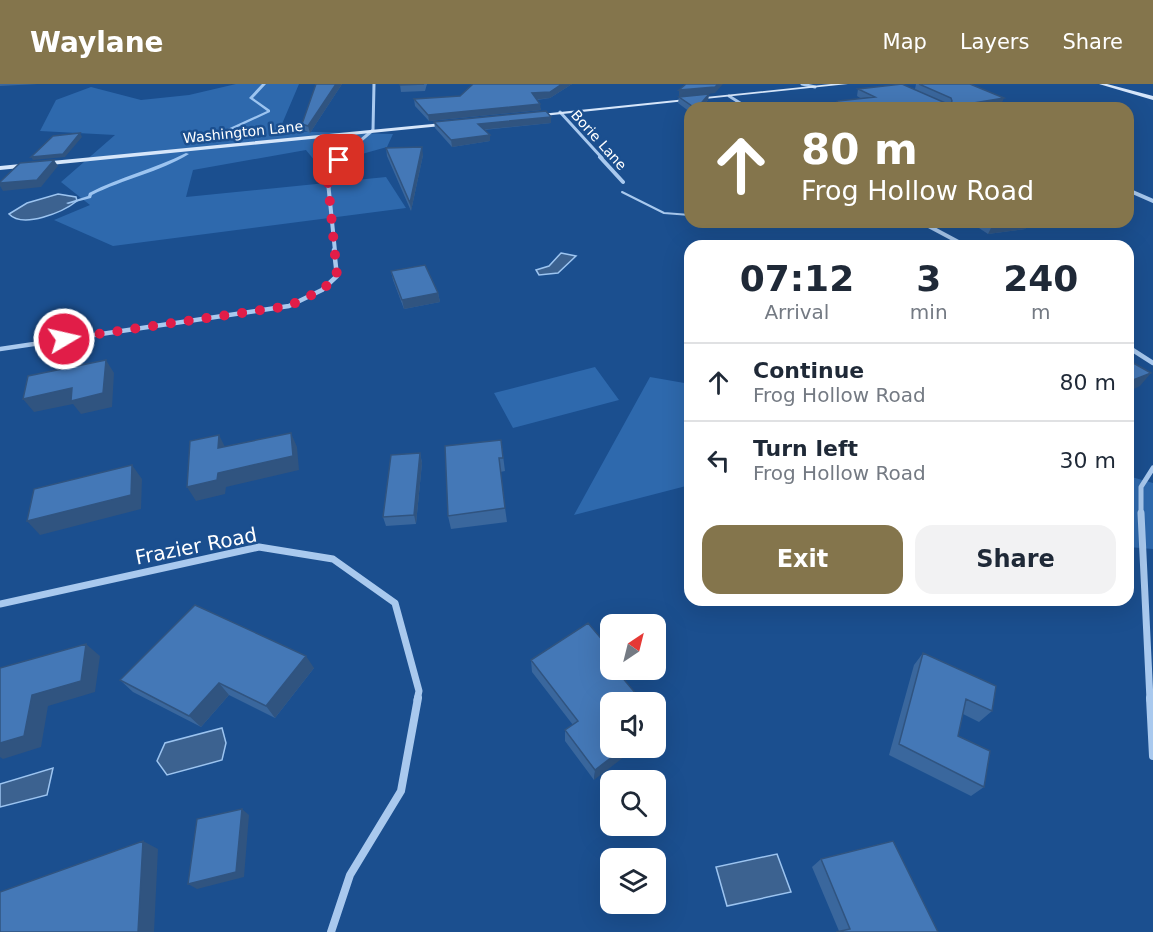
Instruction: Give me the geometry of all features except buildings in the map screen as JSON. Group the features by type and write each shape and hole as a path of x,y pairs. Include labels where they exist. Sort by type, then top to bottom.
{"main road":[{"path":"528,115 846,84"},
{"path":"1101,84 1153,98"},
{"name":"Washington Lane","path":"0,168 464,122"}],"street":[{"path":"0,349 289,306 322,290 337,276 327,172 350,148 373,130 374,84"},
{"path":"801,84 815,87"},
{"path":"729,96 738,102"},
{"name":"Borie Lane","path":"560,112 623,182"},
{"path":"1134,193 1153,201"},
{"path":"932,228 955,240"},
{"path":"1134,351 1153,363"},
{"path":"1153,468 1141,487 1140,498 1153,756"},
{"name":"Frazier Road","path":"0,604 259,547 333,559 395,603 419,691 401,791 350,875 331,932"}],"lane":[{"path":"622,192 664,213 684,215"}],"shaded area":[{"path":"236,84 299,84 279,131 393,134 387,147 319,166 306,150 193,170 186,197 386,177 406,208 113,246 54,220 90,205 61,182 115,135 40,131 56,100 91,87 141,100 189,95"},
{"path":"58,194 76,197 77,201 53,214 33,219 24,220 9,214 27,203"},
{"path":"561,253 576,256 558,273 539,275 536,270 549,266"},
{"path":"595,367 619,400 513,428 494,393"},
{"path":"650,377 684,383 684,487 574,515"},
{"path":"1134,478 1153,483 1153,549 1134,547"},
{"path":"222,728 226,743 222,760 167,775 157,761 165,743"},
{"path":"53,768 47,795 0,807 0,784"},
{"path":"777,854 791,892 727,906 716,867"}],"waterway":[{"path":"200,143 269,111 251,98 264,84"},
{"path":"68,203 90,197 90,194 102,188 187,154"}],"route":[{"path":"64,339 289,306 322,290 337,276 327,172 339,160"}]}
